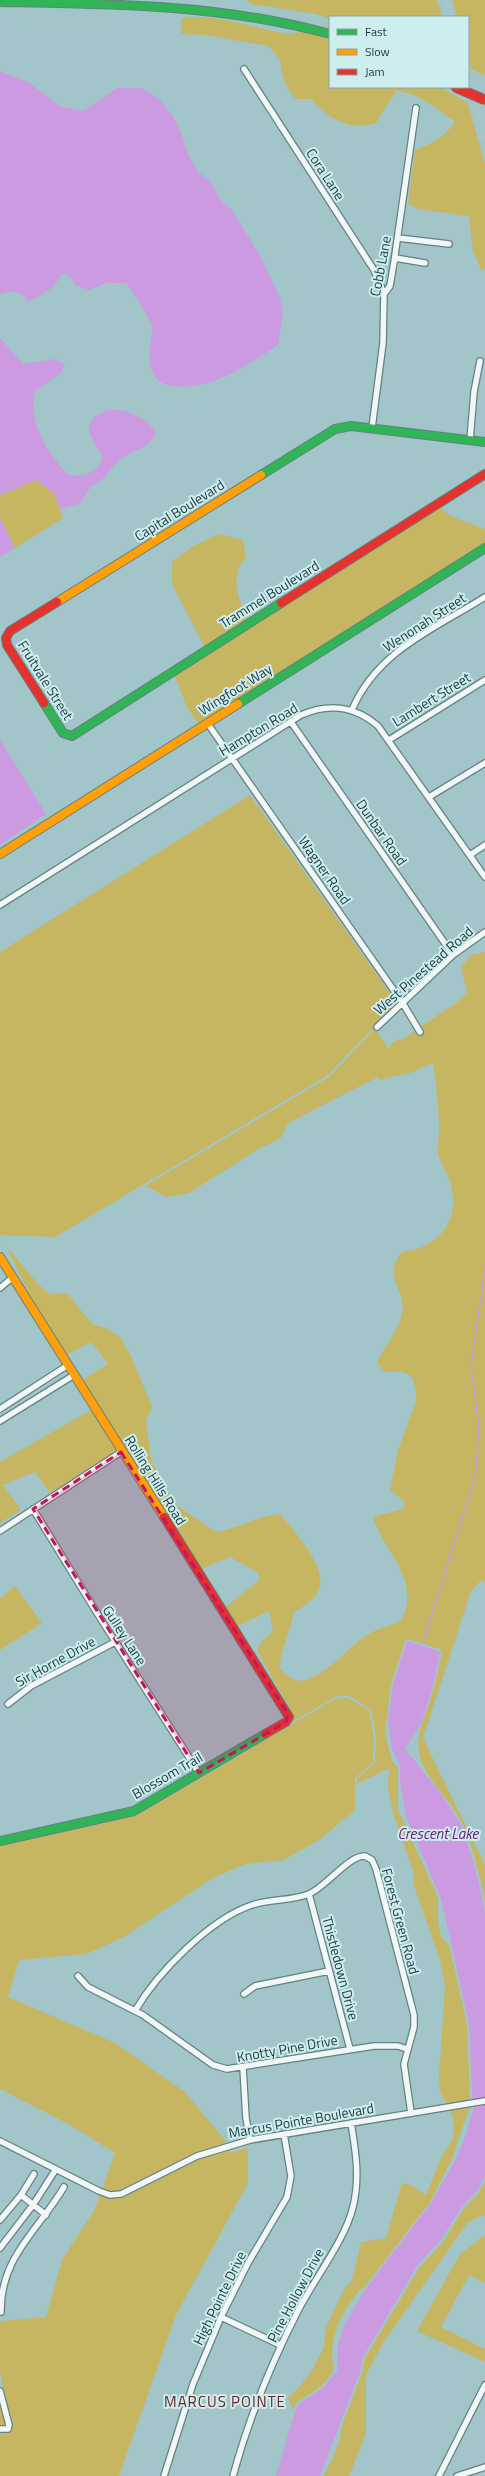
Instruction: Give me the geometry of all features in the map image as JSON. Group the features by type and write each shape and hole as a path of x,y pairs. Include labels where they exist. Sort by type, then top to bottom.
{"main road":[{"path":"0,2 194,6 273,18 329,34"},
{"path":"457,88 485,100"},
{"name":"Capital Boulevard","path":"7,636 329,432 346,427 372,428 485,442"},
{"name":"Trammel Boulevard","path":"68,736 87,727 485,474"},
{"name":"Wingfoot Way","path":"0,854 485,548"},
{"name":"Fruitvale Street","path":"7,636 7,645 63,733 68,736"},
{"name":"Rolling Hills Road","path":"0,1257 121,1452 289,1716"},
{"name":"Blossom Trail","path":"0,1841 132,1812 286,1722 289,1716"}],"street":[{"name":"Cora Lane","path":"244,69 374,270 384,294"},
{"name":"Cobb Lane","path":"372,428 383,343 384,294 390,286 395,258 416,108"},
{"path":"398,238 449,244"},
{"path":"395,258 425,263"},
{"path":"470,440 474,392 480,361"},
{"name":"Wenonah Street","path":"352,710 365,684 388,658 485,597"},
{"name":"Lambert Street","path":"389,740 485,680"},
{"name":"Hampton Road","path":"0,905 291,722 319,708 335,707 352,710 371,720 389,740 485,877"},
{"name":"Dunbar Road","path":"291,722 453,955"},
{"name":"Wagner Road","path":"208,724 402,1002 420,1032"},
{"path":"429,798 485,763"},
{"path":"470,855 485,845"},
{"name":"West Pinestead Road","path":"376,1027 453,955 485,932"},
{"path":"0,1288 13,1277"},
{"path":"0,1409 68,1365"},
{"path":"0,1421 74,1375"},
{"path":"0,1531 121,1452"},
{"name":"Gulley Lane","path":"33,1509 115,1642 199,1773"},
{"name":"Sir Horne Drive","path":"8,1704 31,1686 115,1642"},
{"name":"Forest Green Road","path":"135,2011 149,1988 170,1964 231,1914 264,1902 309,1894 327,1883 358,1856 365,1856 372,1860 414,2015 414,2028 407,2049 404,2069 411,2113"},
{"name":"Thistledown Drive","path":"309,1894 350,2049"},
{"path":"244,1994 255,1986 329,1971"},
{"name":"Knotty Pine Drive","path":"78,1976 88,1987 135,2011 213,2065 227,2069 243,2068 350,2049 387,2045 407,2049"},
{"path":"243,2068 246,2118 250,2140"},
{"name":"Marcus Pointe Boulevard","path":"0,2141 103,2193 116,2195 128,2192 161,2172 196,2156 250,2140 485,2101"},
{"name":"Pine Hollow Drive","path":"233,2476 248,2427 280,2346 315,2279 343,2232 353,2209 358,2176 352,2123"},
{"name":"High Pointe Drive","path":"164,2476 191,2390 221,2317 248,2263 287,2197 290,2176 284,2134"},
{"path":"0,2248 33,2205 56,2169"},
{"path":"0,2220 21,2195 34,2174"},
{"path":"1,2312 0,2296 12,2259 46,2215 64,2187"},
{"path":"21,2195 46,2215"},
{"path":"221,2317 280,2346"},
{"path":"439,2476 485,2385"},
{"path":"0,2391 2,2408 9,2425 8,2429 0,2429"},
{"path":"457,2476 485,2467"}],"highlighted area":[{"path":"121,1452 288,1714 286,1722 199,1773 33,1509"}],"shaded area":[{"path":"247,0 437,0 442,16 329,16 329,19 316,14 252,4"},
{"path":"452,0 485,0 485,75 472,70 469,60 469,16 457,16"},
{"path":"187,17 212,18 282,33 303,32 329,40 329,88 442,88 468,103 485,164 485,270 481,269 473,251 469,216 418,209 408,203 415,150 427,145 447,132 455,122 420,98 404,92 396,91 376,123 357,125 340,122 325,112 311,99 296,99 284,81 280,59 268,46 205,35 181,34 181,19"},
{"path":"36,480 55,494 63,518 15,548 0,518 0,495"},
{"path":"434,502 205,648 172,584 172,562 193,546 219,534 243,540 246,557 238,572 237,588 238,596 248,619"},
{"path":"439,506 450,516 485,529 485,545 204,722 197,723 186,705 174,674"},
{"path":"250,795 397,1003 328,1075 55,1237 0,1235 0,952"},
{"path":"485,952 485,1583 481,1580 471,1591 423,1738 485,1865 485,1902 476,1861 462,1823 451,1805 426,1771 419,1753 418,1745 420,1729 436,1682 442,1653 440,1649 408,1639 405,1641 391,1684 385,1733 392,1761 398,1768 398,1810 438,1897 438,1921 441,1937 449,1945 467,2024 470,2100 447,2104 440,2092 439,2077 445,1986 440,1960 414,1886 413,1871 393,1813 388,1787 389,1768 357,1784 357,1779 375,1762 376,1736 371,1710 348,1695 335,1697 287,1725 291,1710 257,1651 260,1643 273,1631 269,1611 237,1626 226,1607 260,1579 257,1572 230,1557 199,1570 81,1381 108,1364 91,1342 65,1356 41,1318 6,1246 37,1283 49,1294 67,1293 92,1324 108,1329 120,1337 131,1356 152,1407 146,1420 151,1459 173,1503 216,1532 263,1517 280,1514 308,1549 319,1570 319,1589 308,1603 294,1612 281,1655 280,1669 295,1680 303,1680 322,1672 364,1637 401,1621 406,1606 407,1593 405,1580 373,1518 404,1508 404,1501 390,1490 398,1450 416,1401 416,1388 411,1376 403,1372 385,1372 377,1363 398,1326 402,1313 403,1305 394,1276 396,1261 402,1252 427,1245 436,1239 444,1230 449,1221 452,1210 453,1198 451,1185 438,1153 439,1116 433,1063 410,1073 379,1080 378,1077 288,1123 281,1138 257,1150 189,1193 167,1197 145,1186 329,1077 375,1029 389,1049 392,1042 405,1038 416,1030 419,1036 424,1034 420,1027 456,1003 467,992 461,967 471,955"},
{"path":"86,1399 117,1451 51,1494 35,1472 3,1485 21,1510 0,1523 0,1462 91,1410"},
{"path":"15,1586 42,1623 0,1650 0,1596 1,1598"},
{"path":"347,1698 369,1710 374,1737 373,1762 355,1778 355,1810 319,1840 284,1860 245,1864 213,1878 122,1938 86,1954 19,1960 8,1997 115,2043 185,2092 224,2139 231,2152 248,2148 248,2183 176,2315 119,2476 0,2476 0,2405 6,2403 0,2372 0,2321 46,2317 62,2260 95,2209 115,2153 70,2125 0,2089 0,1846 136,1816 335,1699"},
{"path":"470,2106 451,2161 430,2202 363,2289 360,2289 342,2317 337,2327 332,2347 334,2370 322,2386 296,2403 293,2410 288,2398 298,2389 312,2370 324,2347 325,2330 343,2291 352,2280 361,2242 386,2238 402,2183 411,2185 426,2195 441,2158 453,2138 454,2121 450,2109"},
{"path":"485,2181 485,2215 468,2222 383,2343 366,2375 366,2433 349,2476 323,2476 332,2460 340,2440 341,2428 362,2373 365,2358 419,2268 443,2242 463,2210 479,2192"},
{"path":"485,2235 485,2283 469,2275 441,2327 485,2349 485,2362 417,2331 460,2254"}],"water":[{"path":"0,71 28,82 61,107 84,111 117,88 141,88 158,98 173,116 182,135 188,154 198,172 210,181 222,202 232,210 262,259 280,298 283,313 278,345 254,361 228,375 202,385 173,386 159,381 151,369 149,358 152,327 141,305 126,283 106,283 89,290 75,285 70,276 62,273 60,278 52,287 38,297 27,302 25,296 11,291 0,294"},
{"path":"0,338 23,364 55,359 65,365 61,373 35,391 34,415 41,437 53,457 69,475 90,473 98,467 102,457 90,434 89,426 91,421 99,414 116,410 135,415 144,420 156,434 148,444 121,459 104,478 91,486 81,503 60,509 55,494 36,480 0,495"},
{"path":"0,518 15,548 0,557"},
{"path":"0,740 46,814 0,845"},
{"name":"Crescent Lake","path":"407,1641 440,1652 432,1690 421,1724 405,1749 439,1791 460,1823 474,1863 485,1914 485,2176 477,2191 461,2208 441,2240 417,2266 363,2357 360,2372 320,2476 276,2476 297,2405 323,2388 337,2371 338,2345 344,2326 367,2287 431,2203 456,2159 466,2135 473,2110 469,2024 453,1951 441,1899 406,1816 400,1782 400,1766 392,1749 388,1719 393,1685"}],"waterway":[{"path":"422,1646 475,1477 479,1428 471,1366 485,1269"}],"railway":[{"path":"446,0 451,16"},
{"path":"469,82 485,139"}],"traffic: fast":[{"path":"0,2 125,5 207,11 289,24 329,34"},
{"path":"261,475 335,429 351,426 485,442"},
{"path":"238,704 485,548"},
{"path":"44,703 63,733 72,736 281,603"},
{"path":"0,1841 134,1811 265,1734"}],"traffic: slow":[{"path":"57,602 261,475"},
{"path":"0,854 238,704"},
{"path":"0,1257 164,1517"}],"traffic: jam":[{"path":"457,88 485,100"},
{"path":"281,603 485,474"},
{"path":"44,703 7,645 6,638 10,631 57,602"},
{"path":"164,1517 289,1717 286,1722 265,1734"}],"district":[{"name":"MARCUS POINTE","path":"225,2401"}]}
